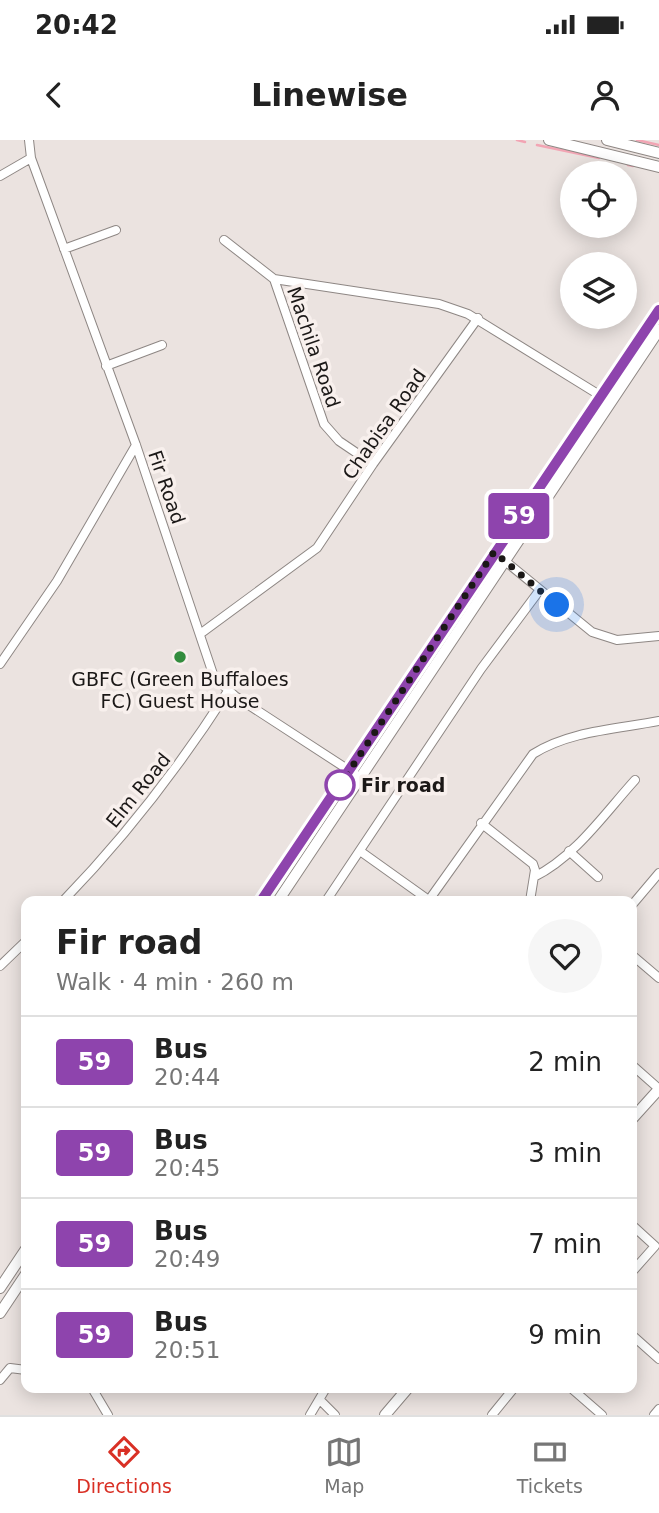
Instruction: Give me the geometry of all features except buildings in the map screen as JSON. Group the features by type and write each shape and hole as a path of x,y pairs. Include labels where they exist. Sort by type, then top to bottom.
{"main road":[{"path":"552,140 659,167"},
{"path":"607,140 659,153"},
{"path":"264,896 659,310"},
{"path":"281,896 659,330"},
{"path":"637,1113 659,1088"},
{"path":"0,1288 21,1256"},
{"path":"0,1313 21,1282"},
{"path":"385,1415 404,1393"}],"street":[{"name":"Fir Road","path":"29,140 31,158 136,446 214,677 228,691 361,778"},
{"path":"0,176 31,158"},
{"path":"64,249 116,230"},
{"name":"Machila Road","path":"225,240 274,279 324,424 339,440 373,464"},
{"path":"274,279 439,304 478,318 601,396"},
{"name":"Chabisa Road","path":"200,634 317,548 373,464 478,318"},
{"path":"106,366 162,345"},
{"path":"0,664 57,581 136,446"},
{"path":"494,552 592,632 624,640 659,636"},
{"path":"329,896 481,669 539,591"},
{"name":"Elm Road","path":"69,896 102,860 179,764 228,691"},
{"path":"433,896 521,767 548,744 659,721"},
{"path":"534,877 569,851 635,780"},
{"path":"481,823 533,864 531,896"},
{"path":"360,851 423,896"},
{"path":"569,851 598,877"},
{"path":"637,899 659,873"},
{"path":"0,966 21,945"},
{"path":"637,959 659,978"},
{"path":"637,1069 659,1088"},
{"path":"637,1229 657,1247 637,1267"},
{"path":"637,1339 659,1359"},
{"path":"0,1380 10,1368 21,1369"},
{"path":"95,1393 108,1415"},
{"path":"310,1415 324,1393"},
{"path":"492,1415 510,1393"},
{"path":"577,1393 602,1415"},
{"path":"320,1400 335,1415"},
{"path":"654,1415 659,1409"}],"waterway":[{"path":"517,140 525,142"},
{"path":"637,140 659,145"},
{"path":"537,145 599,158"}],"bus line":[{"name":"59","path":"264,896 659,310"}],"place":[{"name":"GBFC (Green Buffaloes FC) Guest House","path":"180,657"},
{"name":"Fir road","path":"340,785"}],"route":[{"path":"340,785 494,552 557,605"}]}
